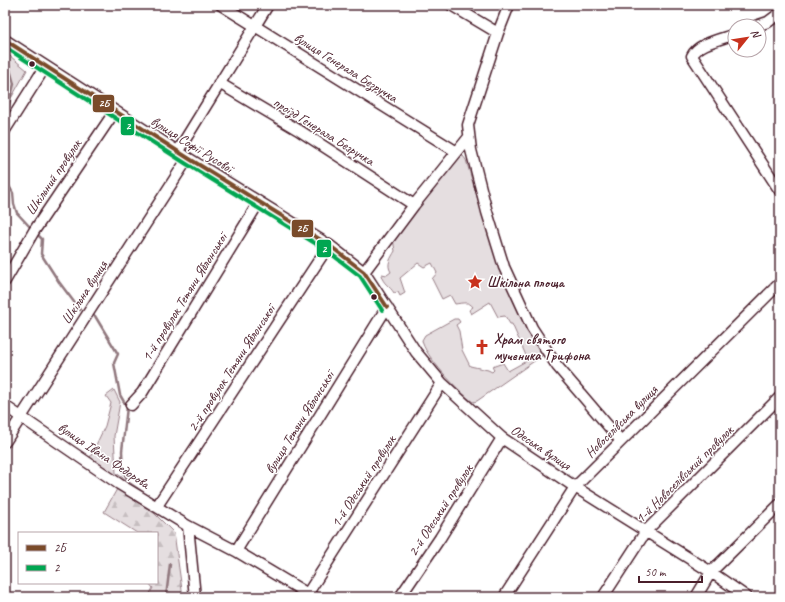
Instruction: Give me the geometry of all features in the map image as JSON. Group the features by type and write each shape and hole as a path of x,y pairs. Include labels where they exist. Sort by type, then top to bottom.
{"street":[{"name":"вулиця Генерала Безручка","path":"220,5 457,152"},
{"path":"178,151 219,83 256,27 268,5"},
{"path":"451,5 498,33"},
{"path":"509,5 498,33 468,125 469,137 487,212 504,267 532,328 558,366 621,441"},
{"path":"767,22 780,13"},
{"path":"727,37 703,46 694,51 692,56 780,191"},
{"name":"вулиця Софії Русової","path":"5,40 188,158 329,245 364,272"},
{"path":"5,130 45,67"},
{"name":"проїзд Генерала Безручка","path":"219,83 300,131 414,205"},
{"name":"Шкільний провулок","path":"5,281 34,231 115,111"},
{"path":"364,272 414,205 469,137"},
{"name":"Шкільна вулиця","path":"5,442 188,158"},
{"name":"1-й провулок Тетяни Яблонської","path":"131,405 142,393 259,202"},
{"name":"2-й провулок Тетяни Яблонської","path":"157,506 329,245"},
{"name":"Одеська вулиця","path":"364,272 416,352 442,384 502,438 575,487 711,572 747,597"},
{"name":"Новоселівська вулиця","path":"504,597 575,487 780,283"},
{"name":"вулиця Тетяни Яблонської","path":"236,551 387,307"},
{"name":"1-й Одеський провулок","path":"310,595 442,384"},
{"name":"1-й Новоселівський провулок","path":"603,597 646,530 780,397"},
{"name":"вулиця Івана Федорова","path":"5,406 120,484 188,526 236,551 310,595"},
{"name":"2-й Одеський провулок","path":"400,597 440,538 502,438"},
{"path":"696,597 711,572 780,504"},
{"path":"188,526 195,597"}],"green space":[{"path":"5,52 27,70 5,109 5,59"},
{"path":"459,156 463,156 466,160 489,235 507,285 530,333 543,355 477,401 473,402 451,382 435,363 424,346 422,340 425,335 454,319 458,319 460,322 456,325 459,331 462,350 470,366 492,372 494,370 492,367 503,363 508,371 528,360 512,324 510,324 505,316 498,317 490,302 471,314 469,310 473,307 470,304 455,304 450,295 442,299 432,279 437,273 432,263 424,267 418,263 400,278 405,293 400,296 398,292 394,293 392,291 383,281 381,275 387,275 391,272 389,264 395,251 393,239"},
{"path":"114,390 120,402 114,436 116,473 144,492 139,495 88,462 105,426 111,403 106,396"},
{"path":"117,489 154,513 174,533 183,597 148,597 153,588 150,584 158,584 158,532 135,532 104,512"}],"waterway":[{"path":"5,120 14,84 8,62"},
{"path":"5,179 13,193 17,213 30,227"},
{"path":"37,234 42,239 41,254 59,282 80,310"},
{"path":"95,316 118,354 114,363 120,395 127,407 122,451 123,471 127,479"},
{"path":"166,597 170,564"}],"transit line":[{"name":"2Б","path":"5,40 188,158 329,245 364,272 387,307"},
{"name":"2","path":"5,47 185,163 326,250 360,276 382,310"}],"place":[{"name":"Шкільна площа","path":"475,282"},
{"name":"Храм святого мученика Трифона","path":"482,347"}]}
